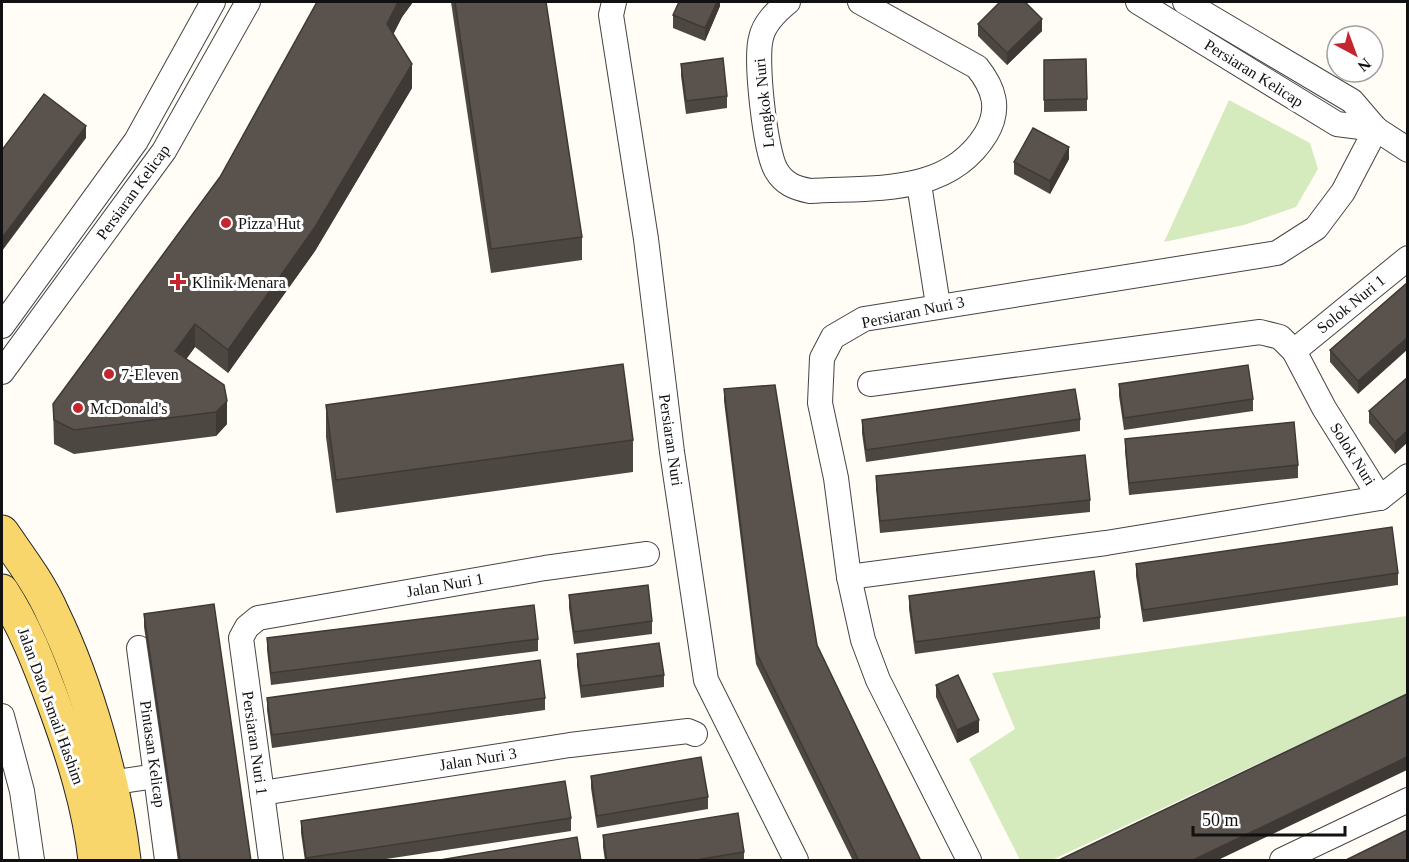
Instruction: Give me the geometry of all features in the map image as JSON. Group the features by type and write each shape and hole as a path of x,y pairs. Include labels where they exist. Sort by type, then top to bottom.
{"main road":[{"name":"Jalan Dato Ismail Hashim","path":"2,532 33,577 66,642 97,735 124,861"},
{"name":"Jalan Dato Ismail Hashim","path":"2,591 27,635 75,762 87,808 95,861"}],"street":[{"name":"Persiaran Kelicap","path":"2,326 136,141 213,2"},
{"name":"Persiaran Kelicap","path":"2,372 164,151 248,2"},
{"name":"Persiaran Nuri","path":"614,2 610,15 645,239 672,452 706,680 796,861"},
{"name":"Lengkok Nuri","path":"788,2 776,12 761,35 757,55 769,153 775,169 785,181 796,189 810,191 919,184 957,168 976,150 990,127 996,104 989,82 978,67 861,2"},
{"name":"Persiaran Kelicap","path":"1138,2 1337,124 1376,129"},
{"name":"Persiaran Kelicap","path":"1185,2 1352,101 1376,129 1407,150"},
{"name":"Persiaran Nuri 3","path":"969,861 878,680 863,640 849,577 836,478 820,404 822,358 833,337 864,319 938,305 1277,253 1316,228 1343,192 1376,129"},
{"path":"919,184 938,305"},
{"name":"Solok Nuri 1","path":"1294,351 1407,258"},
{"name":"Solok Nuri","path":"849,577 1106,543 1380,498 1324,408 1294,351 1280,338 1260,332 870,384"},
{"path":"1380,498 1407,476"},
{"name":"Jalan Nuri 1","path":"247,627 258,618 545,568 647,554"},
{"name":"Persiaran Nuri 1","path":"247,627 241,638 271,861"},
{"name":"Pintasan Kelicap","path":"139,648 167,861"},
{"path":"2,716 22,791 32,861"},
{"name":"Jalan Nuri 3","path":"262,794 570,745 688,731 695,734"},
{"path":"109,783 156,776"},
{"path":"1282,861 1407,800"}],"green space":[{"path":"1229,100 1310,143 1318,169 1296,207 1244,225 1164,242"},
{"path":"1407,616 1407,694 1052,860 1020,860 969,759 1015,729 992,673"}],"building":[{"path":"317,2 398,2 387,24 412,64 315,227 228,350 195,324 175,351 224,385 227,401 216,412 74,430 54,420 53,404 220,177"},
{"path":"455,2 546,2 582,237 491,249"},
{"path":"679,2 717,2 705,28 673,15"},
{"path":"1000,2 1025,2 1042,19 1007,53 978,24"},
{"path":"723,58 727,96 686,101 681,64"},
{"path":"1086,59 1087,99 1044,100 1044,60"},
{"path":"44,94 86,126 2,238 2,150"},
{"path":"1033,128 1069,147 1050,181 1014,162"},
{"path":"1407,283 1407,338 1358,381 1330,350"},
{"path":"623,364 633,440 336,480 326,405"},
{"path":"1248,365 1253,399 1124,418 1119,384"},
{"path":"1407,378 1407,431 1395,442 1369,411"},
{"path":"775,385 817,645 921,861 859,861 756,652 724,389"},
{"path":"1075,389 1080,419 866,450 862,420"},
{"path":"1294,422 1298,465 1129,483 1125,439"},
{"path":"1085,455 1090,500 880,521 876,476"},
{"path":"1392,527 1398,573 1143,610 1136,564"},
{"path":"1094,571 1100,617 915,642 909,596"},
{"path":"648,585 652,621 574,632 569,595"},
{"path":"214,604 251,861 180,861 144,614"},
{"path":"534,605 538,639 271,673 267,638"},
{"path":"659,643 664,675 581,686 577,654"},
{"path":"540,660 545,698 272,735 267,698"},
{"path":"958,675 979,720 957,730 936,685"},
{"path":"1407,694 1407,757 1191,861 1057,861"},
{"path":"701,757 708,797 597,816 591,776"},
{"path":"565,781 571,818 306,858 301,821"},
{"path":"738,813 744,852 690,861 607,861 603,835"},
{"path":"1407,830 1407,861 1344,861"},
{"path":"577,837 581,861 434,861"}],"place":[{"name":"Pizza Hut","path":"226,223"},
{"name":"Klinik Menara","path":"178,282"},
{"name":"7-Eleven","path":"109,374"},
{"name":"McDonald's","path":"78,408"}]}
